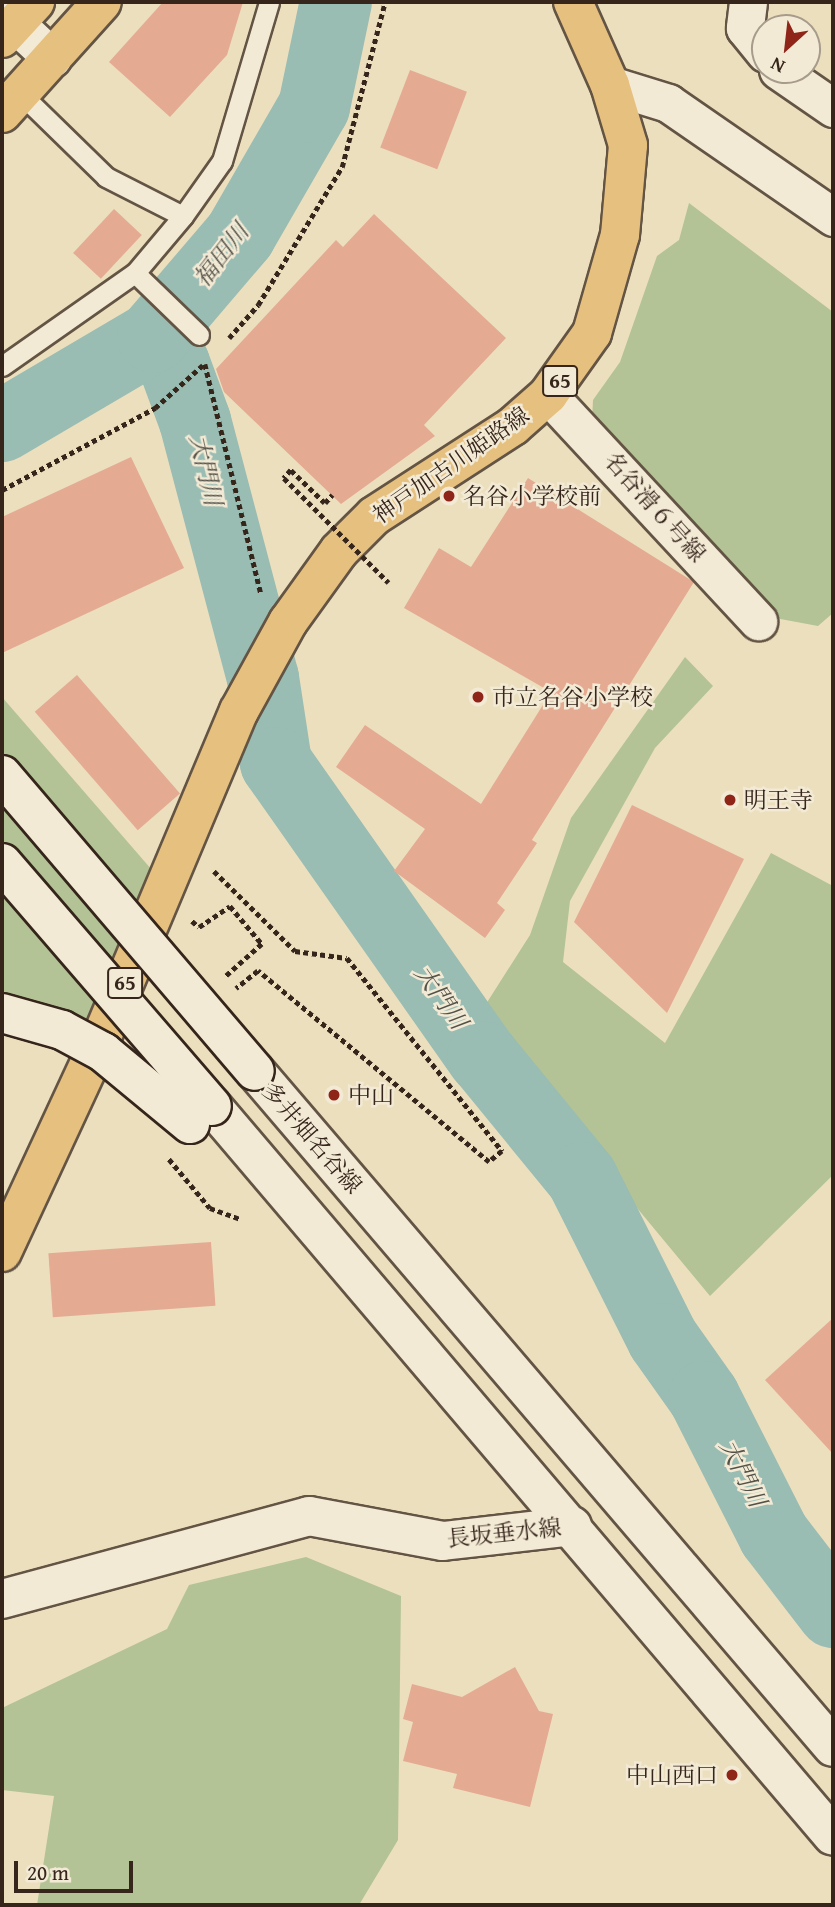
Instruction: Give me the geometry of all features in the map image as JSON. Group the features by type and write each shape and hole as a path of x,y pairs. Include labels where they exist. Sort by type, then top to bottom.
{"main road":[{"path":"11,103 102,2"},
{"name":"神戸加古川姫路線","path":"2,1252 103,1034 239,711 268,653 339,551 374,516 548,395 592,332 620,235 628,145 610,85 573,2"}],"street":[{"path":"748,2 745,28 751,36"},
{"path":"13,19 52,58"},
{"path":"798,84 833,108"},
{"path":"610,85 667,103 833,217"},
{"name":"名谷滑６号線","path":"548,395 758,621"},
{"name":"多井畑名谷線","path":"2,775 833,1747"},
{"path":"2,863 201,1115 472,1408 572,1526"},
{"path":"2,1013 62,1030 103,1052 201,1115"},
{"name":"長坂垂水線","path":"2,1599 309,1516 443,1541 572,1526 833,1836"}],"lane":[{"path":"2,366 135,273 183,216 222,161 270,2"},
{"path":"11,103 106,177 183,216"},
{"path":"135,273 199,335"}],"path":[{"path":"225,344 258,305 342,167 385,2"},
{"path":"205,364 263,603"},
{"path":"2,490 155,408 194,374"},
{"path":"332,495 325,503 291,470 284,478 389,583"},
{"path":"208,865 295,951 347,958 502,1151 489,1162 258,971 235,990"},
{"path":"188,918 199,926 230,906 262,944 224,978"},
{"path":"210,1208 241,1219"}],"green space":[{"path":"689,203 833,312 833,613 818,626 775,618 592,420 593,400 620,362 657,256 679,240"},
{"path":"685,657 713,686 655,748 570,901 563,962 665,1043 771,853 833,886 833,1175 710,1296 584,1144 486,1004 530,935 571,818"},
{"path":"2,697 152,870 86,1031 2,994"},
{"path":"306,1557 401,1596 398,1840 359,1905 37,1905 54,1796 2,1790 2,1708 167,1629 189,1585"}],"building":[{"path":"163,2 243,2 227,55 170,117 109,62"},
{"path":"410,70 467,92 437,169 380,147"},
{"path":"114,209 142,235 101,279 73,253"},
{"path":"374,214 506,338 424,425 435,436 341,504 224,392 216,369 336,240 343,247"},
{"path":"131,457 184,568 2,653 2,517"},
{"path":"528,478 694,582 532,840 537,843 497,903 505,910 485,938 394,871 425,829 336,767 365,725 481,804 551,692 404,608 439,548 471,567"},
{"path":"77,675 180,793 138,830 35,712"},
{"path":"632,805 744,859 667,1013 574,922"},
{"path":"211,1242 215,1306 53,1317 48,1253"},
{"path":"833,1318 833,1454 765,1380"},
{"path":"515,1667 539,1711 553,1714 530,1807 453,1788 457,1774 403,1761 413,1722 403,1719 412,1684 462,1697"}],"waterway":[{"name":"福田川","path":"2,426 153,337 240,235 314,107 336,2"},
{"name":"大門川","path":"153,337 174,364 195,421 263,678 276,763 483,1057 582,1178 663,1339 704,1397 774,1535 833,1612"}],"place":[{"name":"名谷小学校前","path":"449,496"},
{"name":"市立名谷小学校","path":"478,697"},
{"name":"明王寺","path":"730,800"},
{"name":"中山","path":"334,1095"},
{"name":"中山西口","path":"732,1775"}]}
